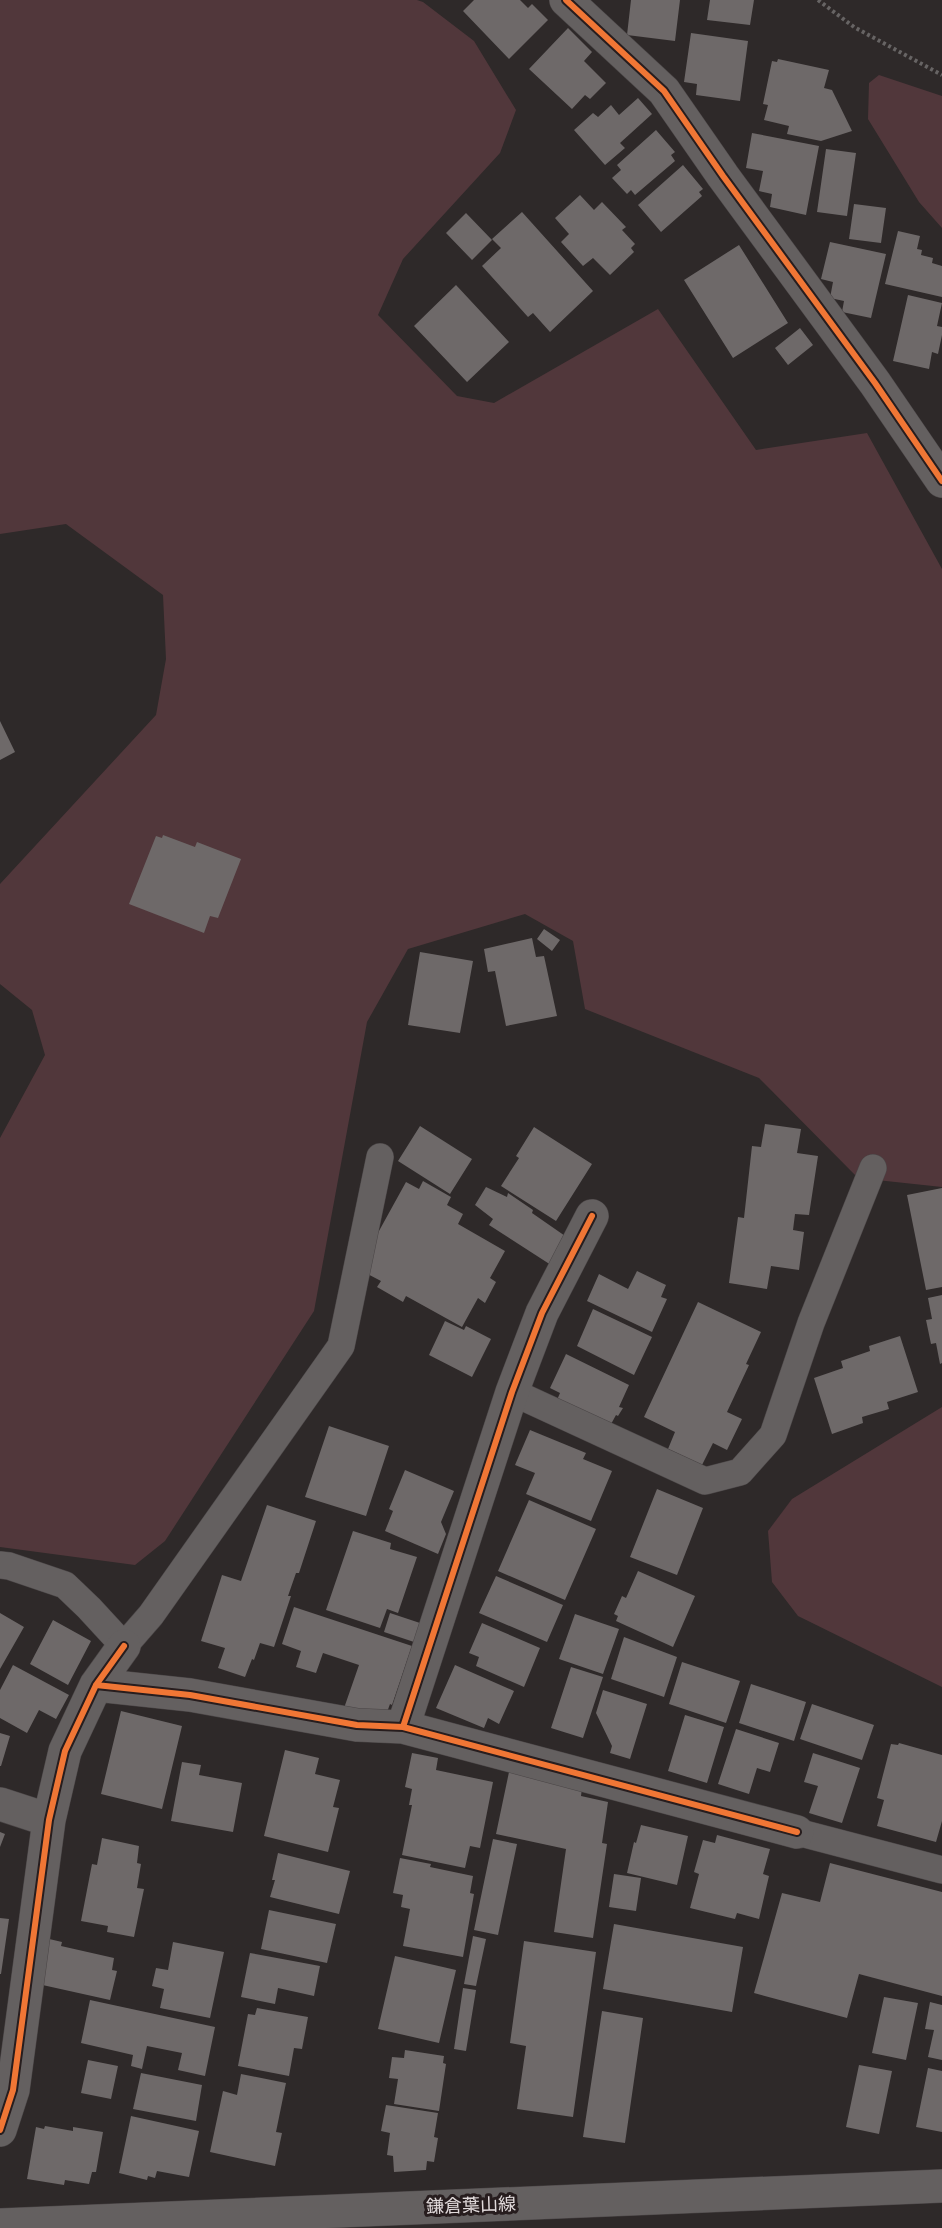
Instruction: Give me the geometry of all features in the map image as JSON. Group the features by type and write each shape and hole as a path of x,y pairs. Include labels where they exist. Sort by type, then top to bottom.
{"street":[{"path":"566,0 664,91 723,176 875,383 942,482"},
{"path":"403,1728 512,1392 542,1313 592,1216"},
{"path":"0,2130 13,2090 49,1820 65,1751 96,1685 124,1646"},
{"path":"96,1685 190,1695 357,1725 403,1728 798,1832"},
{"path":"0,1804 49,1820"},
{"name":"鎌倉葉山線","path":"0,2225 942,2186"}],"lane":[{"path":"0,1565 65,1585 124,1646 158,1606 341,1346 380,1157"},
{"path":"512,1392 705,1481 740,1472 773,1435 811,1323 873,1167"},
{"path":"798,1832 942,1870"}],"path":[{"path":"818,0 854,27 942,75"}],"shaded area":[{"path":"0,0 417,0 423,2 474,41 516,110 500,153 403,259 378,315 457,396 494,403 658,309 756,450 867,433 942,569 942,1187 858,1178 759,1078 585,1009 573,941 525,914 408,949 367,1022 314,1311 165,1541 135,1565 0,1547 0,1138 45,1055 32,1010 0,984 0,884 156,715 166,659 163,595 66,524 0,534"},
{"path":"879,75 942,96 942,228 919,202 868,119 869,83"},
{"path":"942,1407 942,1687 798,1616 772,1582 768,1531 792,1499"}],"building":[{"path":"474,0 520,0 528,8 532,4 548,20 509,59 463,11"},
{"path":"631,0 680,0 675,41 627,35"},
{"path":"710,0 754,0 750,25 707,20"},
{"path":"568,28 592,52 584,61 606,83 590,99 585,95 572,109 529,69"},
{"path":"691,33 748,41 740,101 696,95 697,84 684,82"},
{"path":"778,59 829,70 824,88 832,90 852,131 821,141 787,134 789,126 764,120 768,105 763,104 772,61 777,62"},
{"path":"638,98 652,114 620,143 625,148 605,165 574,130 593,113 598,117 611,105 619,115"},
{"path":"656,130 675,152 671,155 675,161 635,195 631,190 627,194 612,178 621,170 617,165"},
{"path":"752,133 819,146 806,215 770,207 772,194 759,191 763,171 746,168"},
{"path":"826,149 856,153 847,216 817,212"},
{"path":"683,165 703,189 699,192 702,196 661,232 638,205"},
{"path":"580,195 594,210 602,202 626,227 622,230 635,244 631,248 634,252 610,275 593,258 583,266 561,242 569,234 555,218"},
{"path":"854,204 886,208 881,243 849,239"},
{"path":"522,212 593,291 550,332 533,313 528,317 482,266 501,248 492,239"},
{"path":"466,213 492,240 472,260 446,233"},
{"path":"898,231 920,236 917,249 922,250 921,255 933,258 932,263 942,266 942,297 885,284"},
{"path":"830,242 886,254 871,318 842,312 844,301 830,298 833,282 821,279"},
{"path":"739,245 788,323 733,358 684,280"},
{"path":"456,285 509,342 467,382 414,326"},
{"path":"908,295 942,303 937,326 942,327 942,335 938,354 932,352 929,369 893,361"},
{"path":"800,328 813,345 788,365 775,348"},
{"path":"0,721 15,752 0,760"},
{"path":"163,835 195,847 197,842 241,859 218,918 210,916 204,933 129,904 156,836 162,838"},
{"path":"544,929 560,940 552,951 537,939"},
{"path":"532,938 536,957 544,956 557,1016 506,1026 495,971 488,972 484,949"},
{"path":"420,952 473,961 460,1033 408,1025"},
{"path":"765,1124 801,1129 797,1153 818,1156 809,1215 795,1214 793,1230 804,1232 799,1270 771,1266 767,1289 729,1283 738,1217 744,1218 752,1146 761,1147"},
{"path":"420,1126 472,1159 450,1194 398,1161"},
{"path":"534,1127 592,1164 556,1221 501,1186 519,1158 516,1156"},
{"path":"423,1181 451,1197 447,1205 463,1214 458,1224 505,1251 490,1278 496,1282 485,1303 478,1298 462,1327 406,1296 403,1302 377,1287 381,1281 358,1269 406,1182 419,1189"},
{"path":"486,1187 507,1197 508,1193 568,1238 551,1265 489,1225 493,1219 475,1205"},
{"path":"942,1188 942,1287 926,1290 907,1195"},
{"path":"637,1271 666,1285 661,1297 667,1299 652,1332 587,1301 599,1274 628,1289"},
{"path":"942,1295 942,1363 940,1364 936,1343 931,1344 926,1320 932,1319 928,1298"},
{"path":"698,1302 761,1332 746,1364 749,1365 727,1412 742,1419 727,1450 713,1443 702,1465 668,1449 675,1432 644,1417"},
{"path":"593,1309 652,1337 634,1375 577,1346"},
{"path":"445,1321 464,1330 466,1326 491,1339 472,1377 429,1355"},
{"path":"900,1336 918,1392 887,1402 889,1409 862,1417 863,1423 832,1434 814,1378 843,1368 841,1361 870,1351 869,1346"},
{"path":"566,1354 629,1385 619,1407 623,1408 610,1426 557,1400 560,1393 550,1388"},
{"path":"329,1426 389,1446 366,1516 305,1497"},
{"path":"530,1430 586,1453 583,1459 612,1471 591,1521 526,1494 535,1473 515,1465"},
{"path":"405,1470 454,1491 441,1522 446,1534 438,1554 385,1531 393,1511 389,1509"},
{"path":"657,1489 703,1508 677,1575 630,1557"},
{"path":"529,1500 596,1529 565,1600 498,1571"},
{"path":"267,1505 316,1521 299,1573 296,1573 288,1596 291,1596 274,1647 260,1643 245,1677 218,1668 225,1648 201,1641 222,1575 241,1581"},
{"path":"353,1531 391,1543 390,1549 417,1557 398,1613 387,1609 380,1628 326,1610"},
{"path":"638,1571 695,1596 673,1647 616,1621 618,1616 614,1614 622,1596 626,1598"},
{"path":"496,1576 563,1605 547,1642 479,1613"},
{"path":"294,1607 412,1646 392,1705 390,1704 386,1715 343,1711 359,1665 323,1653 316,1673 296,1667 301,1651 282,1644"},
{"path":"0,1613 24,1627 0,1669"},
{"path":"390,1613 420,1623 414,1642 384,1632"},
{"path":"575,1614 619,1629 603,1674 559,1659"},
{"path":"53,1620 91,1641 68,1685 30,1664"},
{"path":"482,1623 540,1648 524,1687 476,1666 479,1657 469,1653"},
{"path":"624,1637 677,1657 664,1697 611,1679"},
{"path":"682,1662 740,1681 726,1723 669,1704"},
{"path":"13,1665 69,1695 56,1719 39,1710 27,1733 0,1718 0,1690"},
{"path":"455,1665 514,1691 499,1724 488,1718 484,1728 436,1708"},
{"path":"571,1667 603,1677 583,1738 551,1728"},
{"path":"751,1684 806,1702 794,1741 739,1723"},
{"path":"603,1690 647,1704 630,1759 610,1753 612,1746 596,1713"},
{"path":"812,1704 874,1725 862,1760 800,1739"},
{"path":"121,1711 182,1726 162,1809 101,1794"},
{"path":"685,1715 724,1727 707,1783 668,1771"},
{"path":"736,1729 779,1743 770,1772 757,1768 749,1794 718,1784"},
{"path":"0,1733 10,1736 1,1766 0,1766"},
{"path":"899,1743 942,1755 942,1821 936,1842 877,1826 884,1800 877,1798 891,1744 898,1745"},
{"path":"285,1750 319,1758 315,1774 340,1780 333,1807 339,1808 328,1852 264,1836"},
{"path":"412,1753 438,1758 436,1770 493,1782 480,1848 470,1846 465,1868 402,1855 412,1805 409,1805 412,1789 405,1787"},
{"path":"813,1753 860,1768 842,1823 809,1813 818,1786 804,1782"},
{"path":"182,1762 201,1765 199,1775 242,1783 233,1832 171,1821"},
{"path":"509,1772 582,1788 581,1796 608,1802 602,1843 607,1844 593,1938 554,1932 566,1849 496,1834"},
{"path":"641,1825 688,1836 677,1885 627,1873 634,1842 636,1843"},
{"path":"0,1832 5,1834 0,1847"},
{"path":"717,1835 770,1849 763,1874 769,1876 759,1919 737,1913 735,1919 690,1908 699,1874 694,1872 703,1840 715,1843"},
{"path":"102,1838 139,1846 137,1863 141,1864 137,1888 144,1889 134,1937 107,1932 108,1926 81,1921 92,1864 97,1865"},
{"path":"493,1839 517,1844 498,1935 474,1930"},
{"path":"278,1853 350,1871 339,1914 270,1897 275,1880 272,1880"},
{"path":"400,1858 473,1876 470,1893 474,1894 463,1957 403,1946 410,1909 401,1907 403,1895 393,1893"},
{"path":"830,1863 942,1892 942,1996 859,1974 847,2018 754,1993 782,1893 820,1902"},
{"path":"614,1874 641,1878 636,1911 609,1907"},
{"path":"269,1910 336,1924 327,1963 261,1949"},
{"path":"0,1918 9,1919 1,1974 0,1974"},
{"path":"614,1924 743,1947 732,2012 603,1989"},
{"path":"473,1936 486,1939 476,1986 464,1984"},
{"path":"45,1938 62,1942 61,1946 114,1958 112,1970 117,1971 110,2000 38,1984"},
{"path":"524,1941 596,1952 573,2117 517,2109 526,2046 510,2043"},
{"path":"173,1942 224,1952 210,2018 160,2008 164,1989 152,1986 156,1968 168,1970"},
{"path":"250,1953 320,1966 314,1996 278,1988 275,2004 241,1997"},
{"path":"395,1956 456,1970 439,2043 378,2029"},
{"path":"463,1988 476,1990 466,2051 454,2049"},
{"path":"884,1997 918,2003 906,2060 872,2053"},
{"path":"90,2000 215,2027 205,2076 178,2070 182,2053 147,2046 142,2069 131,2066 133,2055 81,2043"},
{"path":"930,2002 942,2005 942,2060 928,2057 934,2030 925,2029"},
{"path":"257,2008 308,2017 302,2049 294,2048 289,2076 238,2066 248,2014 255,2015"},
{"path":"602,2011 643,2018 625,2143 583,2137"},
{"path":"405,2050 444,2056 443,2063 446,2064 439,2111 394,2104 398,2079 389,2078 392,2057 404,2058"},
{"path":"88,2060 118,2066 111,2099 81,2093"},
{"path":"859,2065 892,2071 879,2134 846,2127"},
{"path":"928,2068 942,2071 942,2132 916,2127"},
{"path":"141,2073 202,2085 196,2121 133,2109"},
{"path":"241,2074 286,2083 276,2132 282,2133 275,2166 210,2152 223,2091 237,2095"},
{"path":"386,2105 438,2113 434,2137 438,2138 434,2162 427,2161 426,2170 394,2172 393,2156 387,2155 390,2133 381,2131"},
{"path":"131,2116 199,2131 189,2177 157,2171 155,2178 148,2176 147,2180 119,2173"},
{"path":"45,2126 73,2131 73,2127 103,2132 96,2172 92,2172 89,2184 65,2180 64,2185 27,2179 36,2127 44,2129"}],"cycle path":[{"path":"566,0 664,91 723,176 875,383 942,481"},
{"path":"403,1727 512,1392 542,1313 592,1216"},
{"path":"0,2130 13,2090 49,1820 65,1751 96,1685 124,1646"},
{"path":"96,1685 190,1695 357,1725 403,1727 797,1832"}]}
